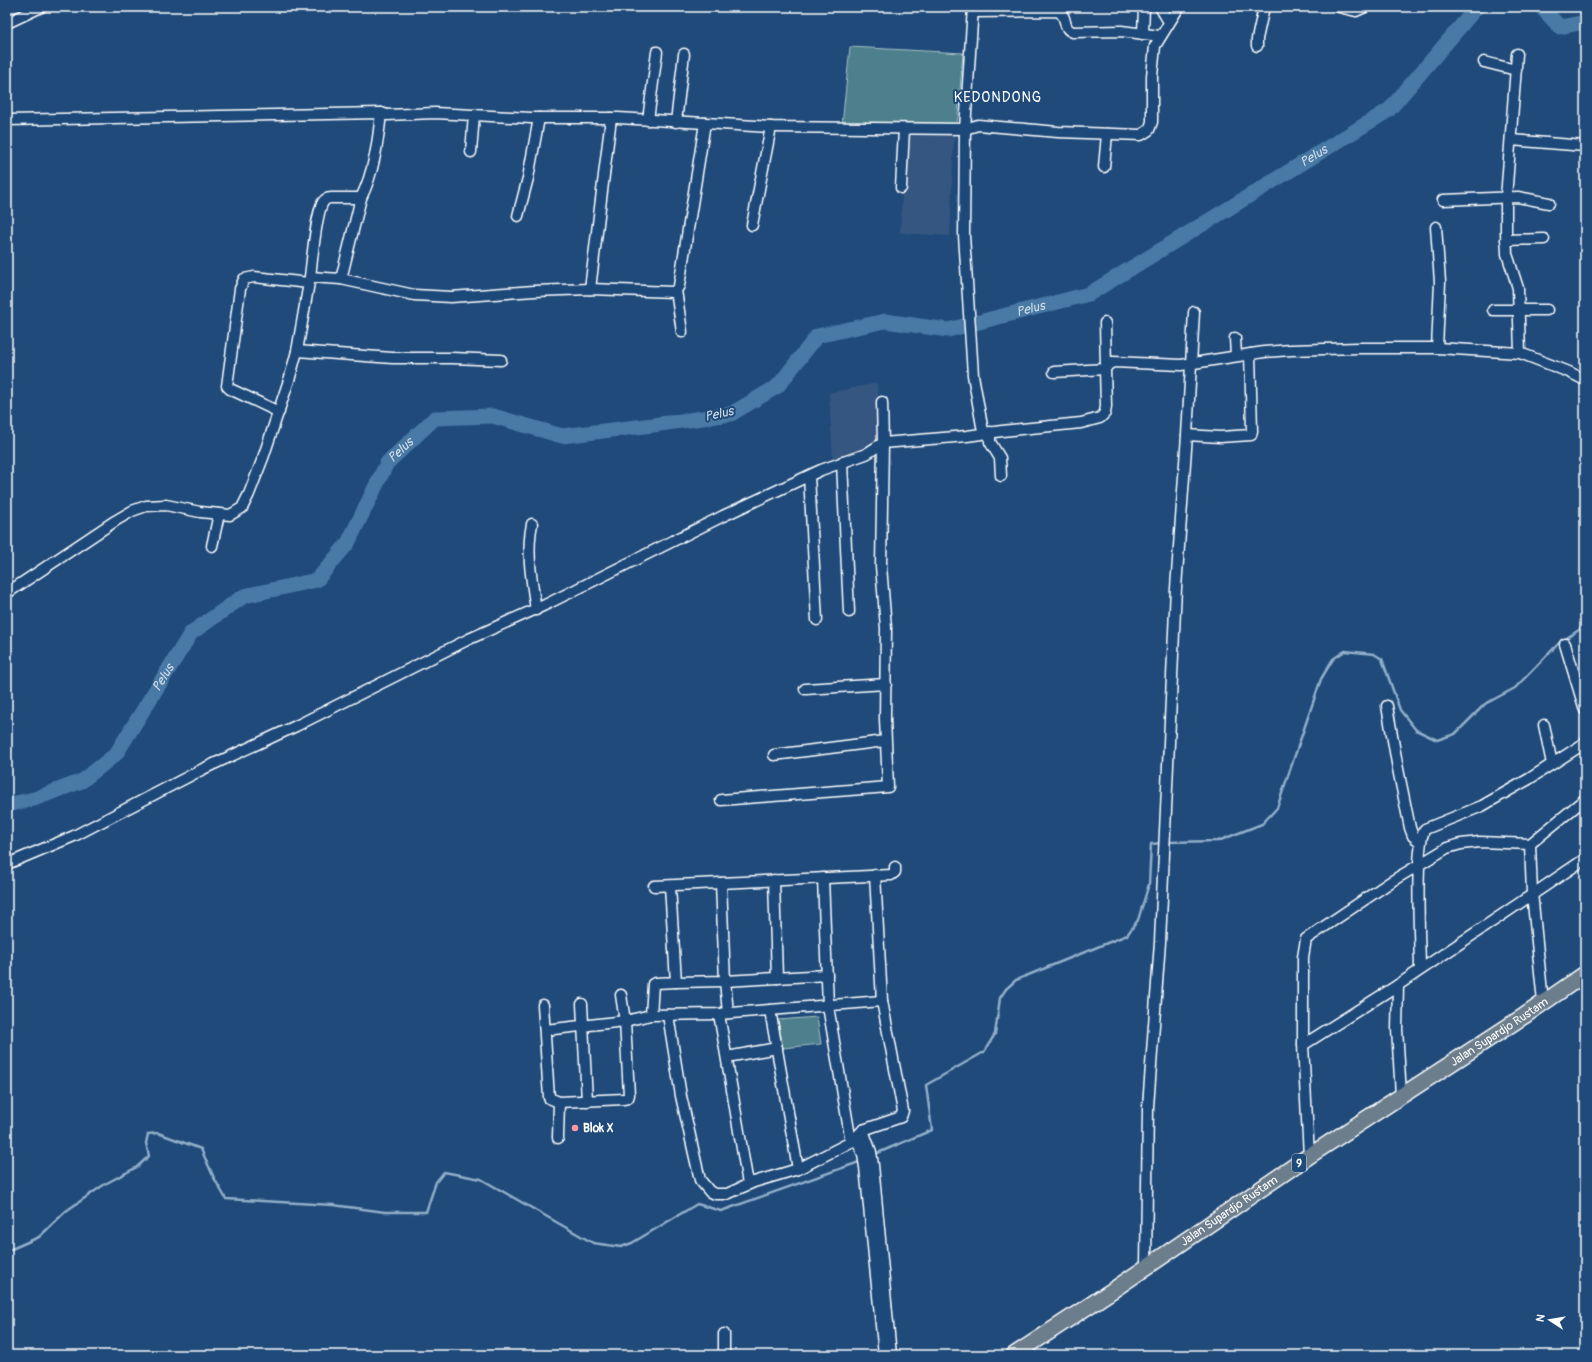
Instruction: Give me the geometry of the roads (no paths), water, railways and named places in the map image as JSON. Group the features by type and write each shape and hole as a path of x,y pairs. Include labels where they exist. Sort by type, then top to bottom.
{"highway":[{"name":"Jalan Supardjo Rustam","path":"1014,1355 1266,1187 1309,1156 1585,974"}],"street":[{"path":"7,22 41,7"},
{"path":"1143,34 1144,7"},
{"path":"1160,7 1169,22"},
{"path":"7,120 381,113 387,115 416,113 474,114 539,118 611,118 771,127 965,129 978,125 1058,132 1141,135 1149,130 1152,122 1152,76 1155,46 1178,7"},
{"path":"1257,46 1257,39 1264,7"},
{"path":"1339,7 1356,11 1366,7"},
{"path":"1001,476 1000,458 990,442 987,432 982,426 974,375 964,235 965,129 973,9 1058,11 1062,13 1065,18 1066,27 1070,31 1074,32 1121,31 1160,36"},
{"path":"648,120 658,52"},
{"path":"676,122 684,54"},
{"path":"1518,54 1506,198 1506,240 1507,254 1518,288 1520,310 1520,354"},
{"path":"1484,62 1516,70"},
{"path":"341,279 361,198 377,146 381,113"},
{"path":"472,152 474,114"},
{"path":"518,216 528,178 539,118"},
{"path":"590,289 611,118"},
{"path":"682,332 676,290 679,286 704,124"},
{"path":"752,226 771,127"},
{"path":"901,188 904,129"},
{"path":"1104,167 1107,134"},
{"path":"1511,140 1585,146"},
{"path":"1443,200 1506,198 1518,196 1549,203"},
{"path":"7,593 132,511 146,506 166,505 200,512 233,514 244,504 263,458 279,412 297,351 323,202 331,198 361,198"},
{"path":"1436,227 1440,282 1437,348"},
{"path":"1506,240 1544,239"},
{"path":"279,412 230,389 227,386 240,290 244,279 254,277 309,280 341,279 414,295 451,297 534,291 590,289 623,289 668,292 676,290"},
{"path":"1493,310 1547,310"},
{"path":"1146,1266 1148,1107 1160,942 1176,588 1194,312"},
{"path":"7,864 74,836 203,769 296,726 469,639 536,610 723,516 809,476 866,454 883,443 1080,423 1100,418 1105,413 1106,406 1105,324"},
{"path":"1235,338 1236,356"},
{"path":"1054,372 1105,368 1113,362 1191,364 1250,354 1291,350 1330,348 1437,348 1520,354 1569,372 1585,380"},
{"path":"297,351 392,358 500,360"},
{"path":"1187,435 1220,437 1251,435 1250,354"},
{"path":"721,800 888,787 885,741 886,628 881,566 883,443 881,417 882,402"},
{"path":"842,462 849,612"},
{"path":"809,476 817,620"},
{"path":"212,546 219,514"},
{"path":"532,524 530,534 530,560 536,610"},
{"path":"1566,644 1585,710"},
{"path":"804,689 886,684"},
{"path":"1387,706 1410,828 1413,836 1420,842"},
{"path":"1544,725 1552,764"},
{"path":"774,755 885,741"},
{"path":"1420,969 1419,866 1420,842 1424,829 1482,806 1585,743"},
{"path":"1309,1156 1303,1045 1303,957 1306,939 1447,848 1461,844 1480,842 1530,844 1585,799"},
{"path":"1530,844 1532,893 1543,1002"},
{"path":"1303,1045 1398,984 1585,859"},
{"path":"654,886 891,875 895,872 895,867"},
{"path":"668,1015 681,1096 700,1180 710,1192 716,1194 728,1194 748,1184 798,1169 856,1136 899,1118 903,1114 882,1001 875,875"},
{"path":"823,878 828,1006 856,1136 867,1154 891,1355"},
{"path":"774,880 777,978"},
{"path":"721,883 725,981 724,1014 727,1057 748,1184"},
{"path":"670,886 676,982"},
{"path":"651,1015 653,984 656,983 725,981 827,975"},
{"path":"1398,984 1397,1029 1401,1095"},
{"path":"543,1005 549,1098 559,1102 628,1098 625,1021 620,995"},
{"path":"545,1030 625,1021 651,1015 724,1014 882,1001"},
{"path":"582,1004 587,1101"},
{"path":"770,1010 798,1169"},
{"path":"727,1057 777,1048"},
{"path":"558,1138 559,1102"},
{"path":"869,1166 884,1355"},
{"path":"724,1334 724,1355"}],"waterway":[{"name":"Pelus","path":"7,805 34,799 82,781 116,754 191,633 244,596 317,580 348,543 387,463 435,418 493,416 562,436 731,414 778,386 817,336 885,321 948,330 1089,294 1389,110 1477,7"},
{"name":"Pelus","path":"1541,7 1560,27 1585,22"},
{"path":"1167,842 1218,841 1262,824 1277,808 1321,679 1333,659 1345,651 1374,654 1382,659 1400,710 1416,730 1437,740 1455,734 1485,704 1515,688 1559,643 1585,626"},
{"path":"873,1155 932,1130 926,1085 984,1052 995,1034 1000,998 1006,989 1016,980 1127,935 1138,920 1149,884 1151,844 1162,843"},
{"path":"7,1251 39,1237 66,1211 105,1184 137,1167 149,1156 146,1143 148,1134 158,1133 201,1149 214,1178 226,1199 333,1205 385,1212 426,1212 436,1182 444,1172 481,1179 593,1243 621,1247 632,1243 697,1204 721,1211 862,1161"}],"place":[{"name":"Blok X","path":"575,1128"}],"district":[{"name":"KEDONDONG","path":"998,97"}]}
